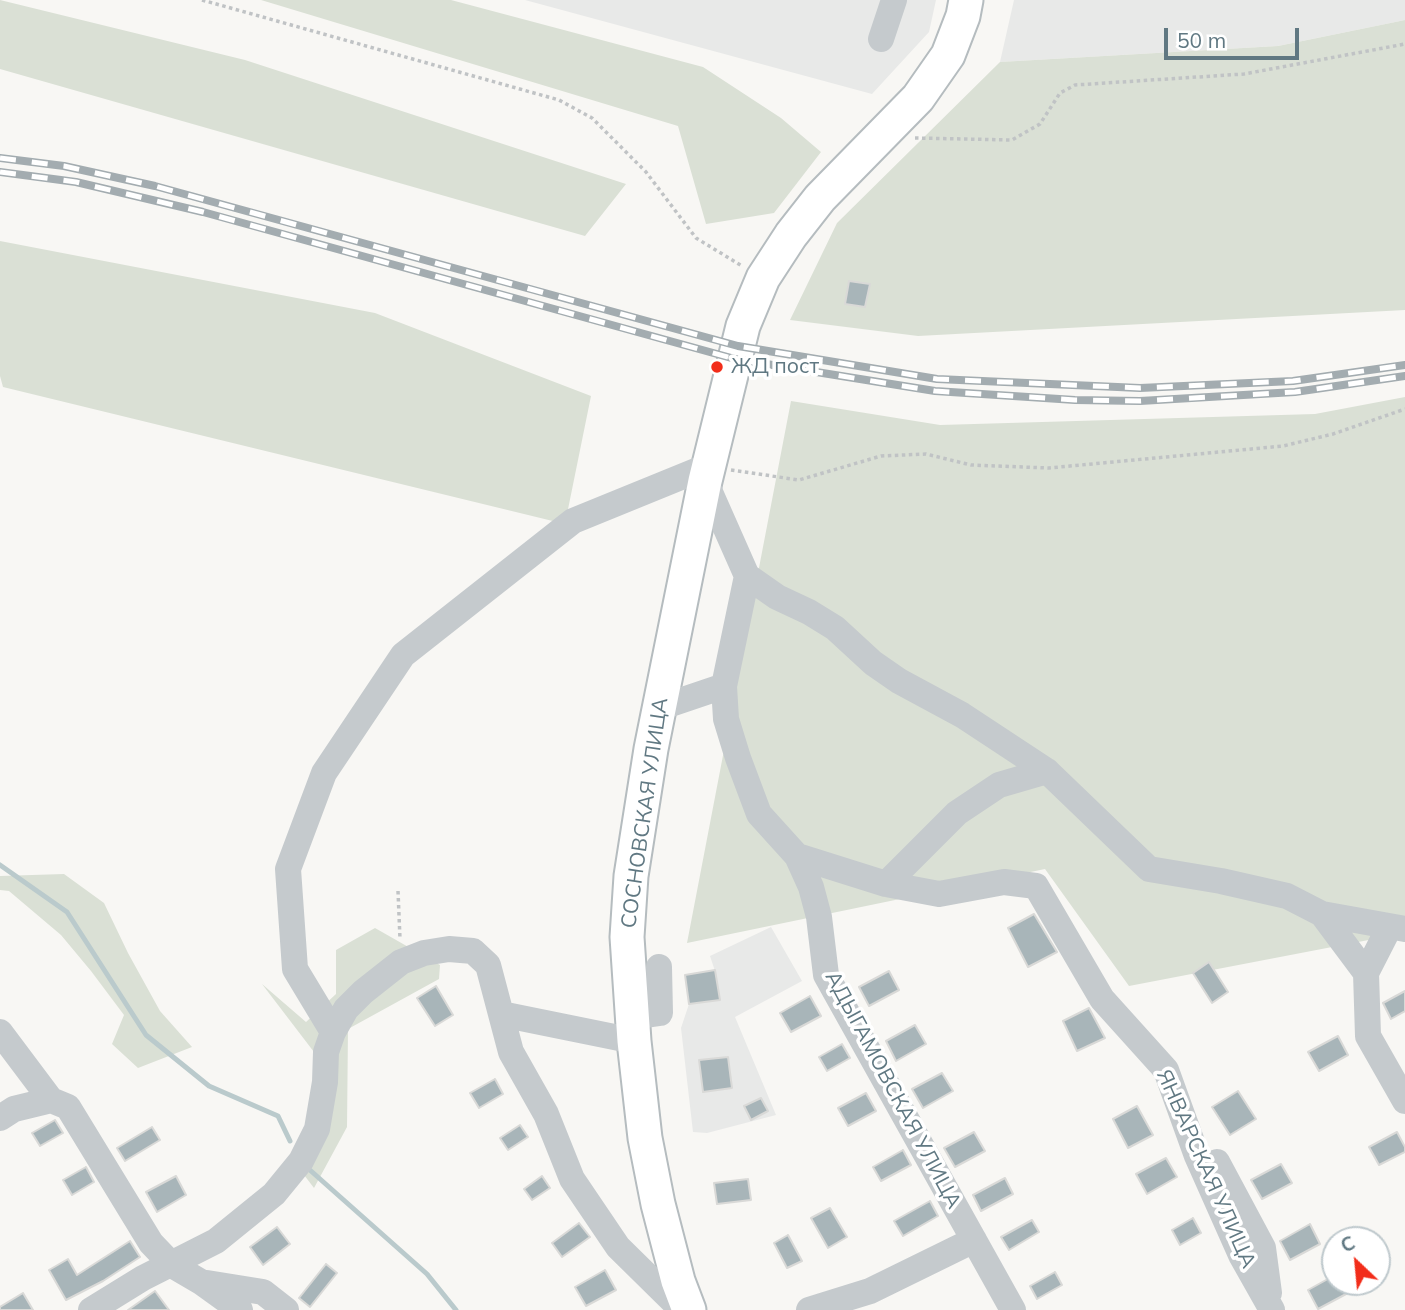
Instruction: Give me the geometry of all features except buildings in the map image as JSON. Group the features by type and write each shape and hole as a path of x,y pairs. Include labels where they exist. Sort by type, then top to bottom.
{"main road":[{"name":"СОСНОВСКАЯ УЛИЦА","path":"689,1310 678,1281 658,1204 645,1138 633,1029 627,937 631,876 659,708 707,474 736,352 753,298 763,278 791,235 820,198 882,138 918,98 948,55 963,16 966,0"}],"street":[{"path":"881,39 894,0"},
{"path":"333,1031 295,969 288,869 324,773 403,655 573,521 707,474 747,576 724,686 726,719 759,814 797,856 887,884 957,813 999,785 1047,771"},
{"path":"747,576 777,597 835,628 873,663 900,681 962,715 1047,771 1149,869 1287,896 1322,915 1397,928 1366,973"},
{"path":"659,708 724,686"},
{"name":"АДЫГАМОВСКАЯ УЛИЦА","path":"797,856 817,907 826,975 1013,1310"},
{"name":"ЯНВАРСКАЯ УЛИЦА","path":"887,884 939,894 1004,882 1036,886 1102,999 1166,1070 1196,1156 1241,1255 1272,1309"},
{"path":"1322,915 1366,973 1368,1036 1405,1101"},
{"path":"91,1310 143,1278 216,1241 274,1194 302,1161 317,1129 325,1082 326,1052 333,1031 346,1009 401,962 424,953 449,949 473,951 488,965 511,1052 546,1114 572,1179 618,1247 682,1310"},
{"path":"501,1014 633,1029 660,1013 659,967"},
{"path":"0,1032 51,1100 68,1107 151,1243 172,1265 240,1310"},
{"path":"7,1114 26,1066"},
{"path":"7,1114 51,1100"},
{"path":"809,1310 870,1291 974,1240"},
{"path":"201,1282 263,1292 286,1310"}],"path":[{"path":"202,0 559,100 592,118 646,172 696,238 763,278"},
{"path":"882,138 1012,140 1040,124 1060,93 1075,85 1244,74 1405,44"},
{"path":"707,474 799,480 881,456 926,454 971,465 1049,468 1283,446 1334,434 1405,409"},
{"path":"398,891 401,962"}],"shaded area":[{"path":"0,0 245,60 626,184 585,236 0,69"},
{"path":"261,0 451,0 703,67 781,118 821,152 774,213 706,224 678,126"},
{"path":"525,0 936,0 929,32 872,94"},
{"path":"1014,0 1405,0 1405,20 1278,46 1000,62"},
{"path":"1405,20 1405,310 918,336 790,320 837,223 1000,62 1278,46"},
{"path":"0,241 375,313 591,396 565,524 3,387 0,376"},
{"path":"1405,397 1405,933 1129,986 1045,869 687,943 791,401 940,425 1315,414"},
{"path":"64,874 104,903 160,1011 192,1047 138,1068 112,1044 124,1015 91,971 61,935 9,891 0,890 0,876"},
{"path":"771,927 802,981 735,1017 776,1115 707,1133 693,1132 681,1028 689,1004 685,975 715,971 710,956"},
{"path":"375,928 440,965 439,979 348,1029 347,1127 314,1188 301,1171 330,1073 262,984 306,1022 336,994 336,950"}],"waterway":[{"path":"0,865 67,912 146,1035 209,1086 278,1116 290,1141"},
{"path":"311,1171 427,1274 456,1310"}],"railway":[{"path":"0,158 64,166 155,186 738,346 937,379 1140,388 1293,381 1405,365"},
{"path":"0,172 76,182 203,212 735,359 935,391 1075,400 1140,401 1295,392 1405,376"}],"place":[{"name":"ЖД пост","path":"717,367"}]}
